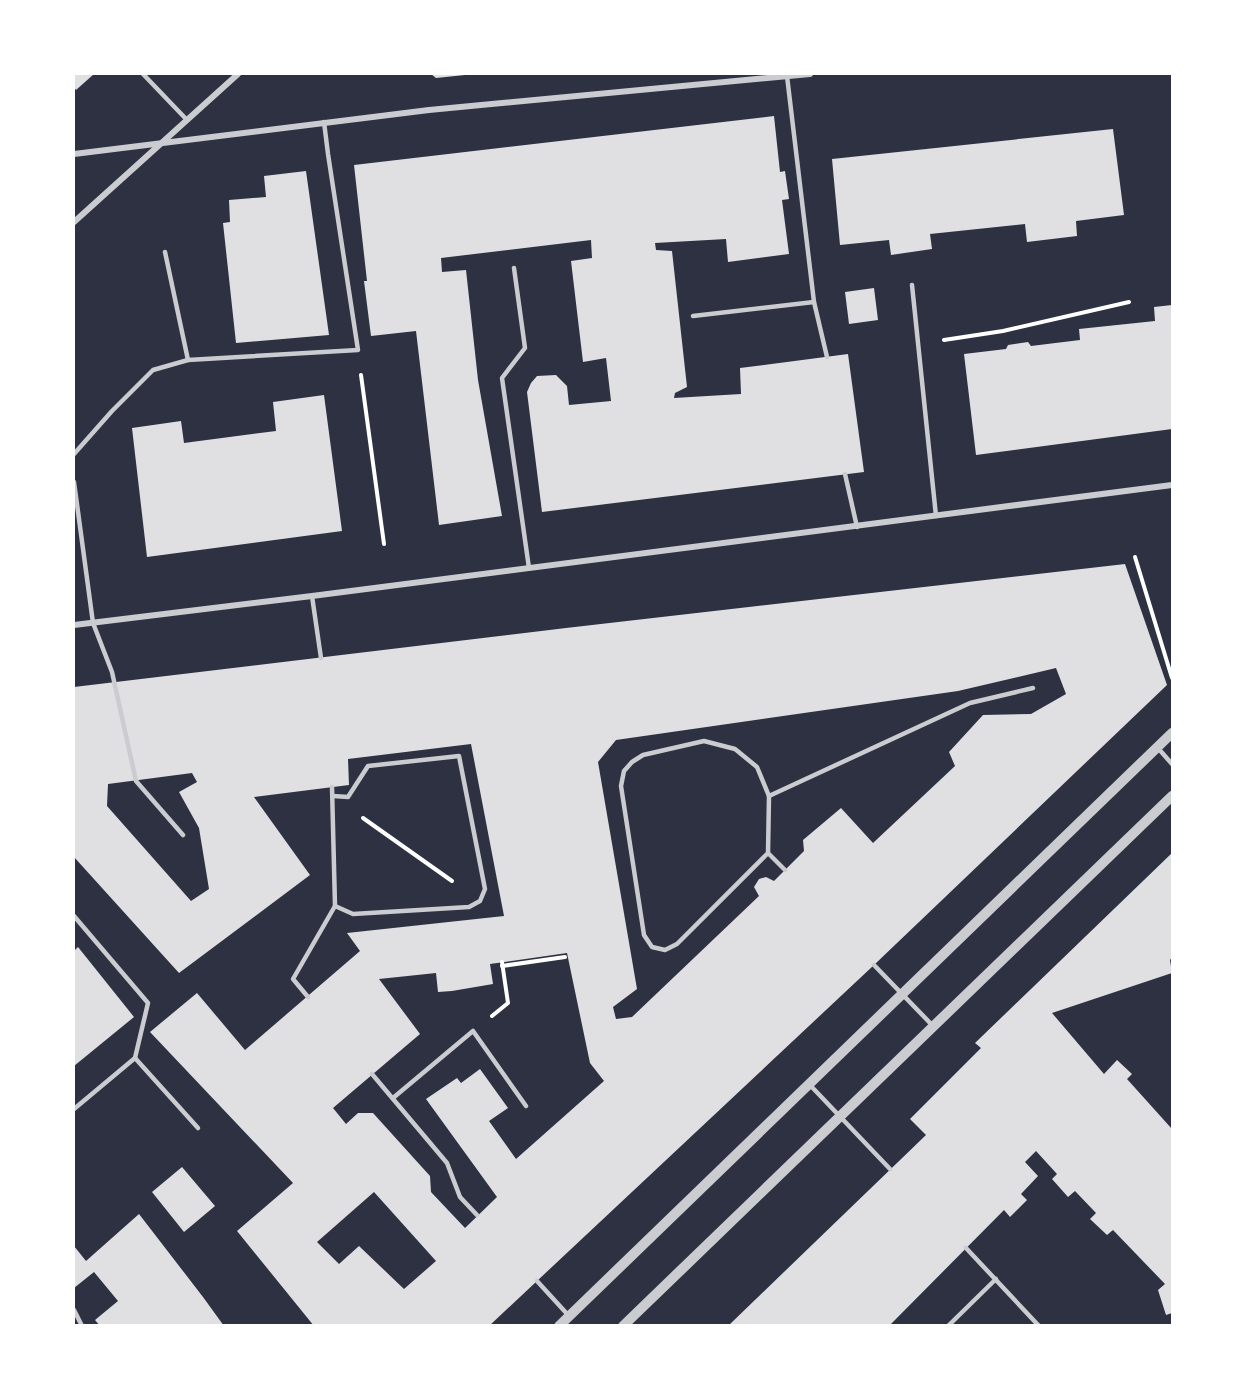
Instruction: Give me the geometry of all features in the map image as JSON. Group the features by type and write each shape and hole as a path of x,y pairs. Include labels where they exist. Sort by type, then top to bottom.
{"street":[{"path":"74,222 238,74"},
{"path":"74,154 163,141 451,108 810,74"},
{"path":"74,625 1173,485"},
{"path":"559,1326 1173,733"},
{"path":"623,1326 1173,796"},
{"path":"569,1316 577,1326"}],"lane":[{"path":"143,74 187,120"},
{"path":"787,76 814,302 827,357"},
{"path":"74,454 153,370 188,360 358,350 324,122"},
{"path":"165,252 188,360"},
{"path":"514,268 525,348 502,378 530,568"},
{"path":"912,285 936,516"},
{"path":"693,316 814,302"},
{"path":"845,474 856,527"},
{"path":"74,482 93,623 112,672 136,781 183,835"},
{"path":"312,596 321,658"},
{"path":"769,796 970,703 1033,688"},
{"path":"704,741 735,749 757,767 769,796 768,852 677,945 665,950 652,947 644,935 621,786 624,771 643,755 704,741"},
{"path":"1157,747 1173,764"},
{"path":"333,796 348,797 368,766 459,756 485,889 480,901 470,907 353,914 335,906"},
{"path":"308,997 293,979 335,906 332,787"},
{"path":"768,852 785,870"},
{"path":"74,916 148,1003 135,1058 74,1109"},
{"path":"874,965 933,1026"},
{"path":"393,1098 473,1031 526,1106"},
{"path":"135,1058 198,1128"},
{"path":"372,1074 447,1163 460,1197 477,1215"},
{"path":"809,1084 890,1169"},
{"path":"966,1248 1039,1326"},
{"path":"948,1326 996,1279"},
{"path":"537,1281 569,1316"},
{"path":"74,1310 82,1326"}],"path":[{"path":"918,343 1004,331 1129,302"},
{"path":"358,350 384,544"},
{"path":"1135,557 1173,678"},
{"path":"333,796 480,901"},
{"path":"473,1031 508,1003 502,964 565,957"}],"building":[{"path":"74,74 94,74 76,90"},
{"path":"431,74 465,74 465,75 436,78"},
{"path":"774,116 780,172 785,171 789,199 782,200 789,254 728,262 726,239 655,243 656,250 672,251 687,387 675,393 674,398 741,394 740,368 848,354 864,472 542,512 527,392 531,383 537,376 556,375 567,386 569,405 611,401 606,358 583,362 571,261 592,258 591,240 441,258 442,272 466,270 478,380 502,516 439,525 416,331 371,336 354,165"},
{"path":"1113,129 1124,215 1076,221 1077,236 1027,242 1025,224 930,234 932,249 891,255 889,240 840,245 832,159"},
{"path":"306,171 329,335 236,343 223,223 230,222 229,200 266,197 264,176"},
{"path":"874,288 878,320 849,324 845,292"},
{"path":"1172,305 1172,429 976,455 964,354 1006,349 1008,345 1028,342 1031,346 1080,340 1079,329 1155,321 1154,307"},
{"path":"324,395 342,531 147,557 132,428 181,421 184,443 276,431 273,402"},
{"path":"1125,564 1167,685 874,965 489,1326 314,1326 237,1231 293,1183 150,1032 197,993 245,1050 360,951 347,933 504,916 471,744 348,759 349,785 254,797 310,875 179,973 74,857 74,687","holes":["1056,668 1066,694 1031,714 983,715 949,752 955,766 873,843 841,808 803,840 804,851 774,881 766,877 759,879 754,887 759,896 632,1017 616,1019 613,1007 637,989 598,762 616,740 958,691","192,773 197,782 179,792 199,828 209,889 191,901 107,806 108,784","567,953 590,1063 604,1081 516,1159 489,1121 508,1108 480,1069 461,1083 457,1078 426,1099 497,1197 465,1228 431,1192 430,1176 373,1113 358,1113 346,1124 333,1108 420,1034 379,979 436,973 438,992 452,991 493,984 490,964","374,1192 436,1261 404,1289 359,1246 339,1264 317,1242"]},
{"path":"1172,853 1172,957 1170,960 1172,973 1052,1013 1104,1074 1117,1060 1132,1074 1127,1079 1172,1129 1172,1313 1166,1315 1158,1290 1165,1284 1113,1230 1107,1235 1090,1219 1096,1213 1075,1191 1068,1197 1052,1179 1057,1174 1036,1151 1025,1162 1038,1176 1021,1194 1027,1200 1010,1217 1004,1210 889,1326 728,1326 926,1135 910,1119 981,1048 975,1043"},
{"path":"78,947 134,1017 74,1066 74,951"},
{"path":"182,1167 215,1206 184,1232 152,1192"},
{"path":"139,1214 224,1326 100,1326 95,1320 118,1301 94,1272 74,1288 74,1246 86,1261"}]}
